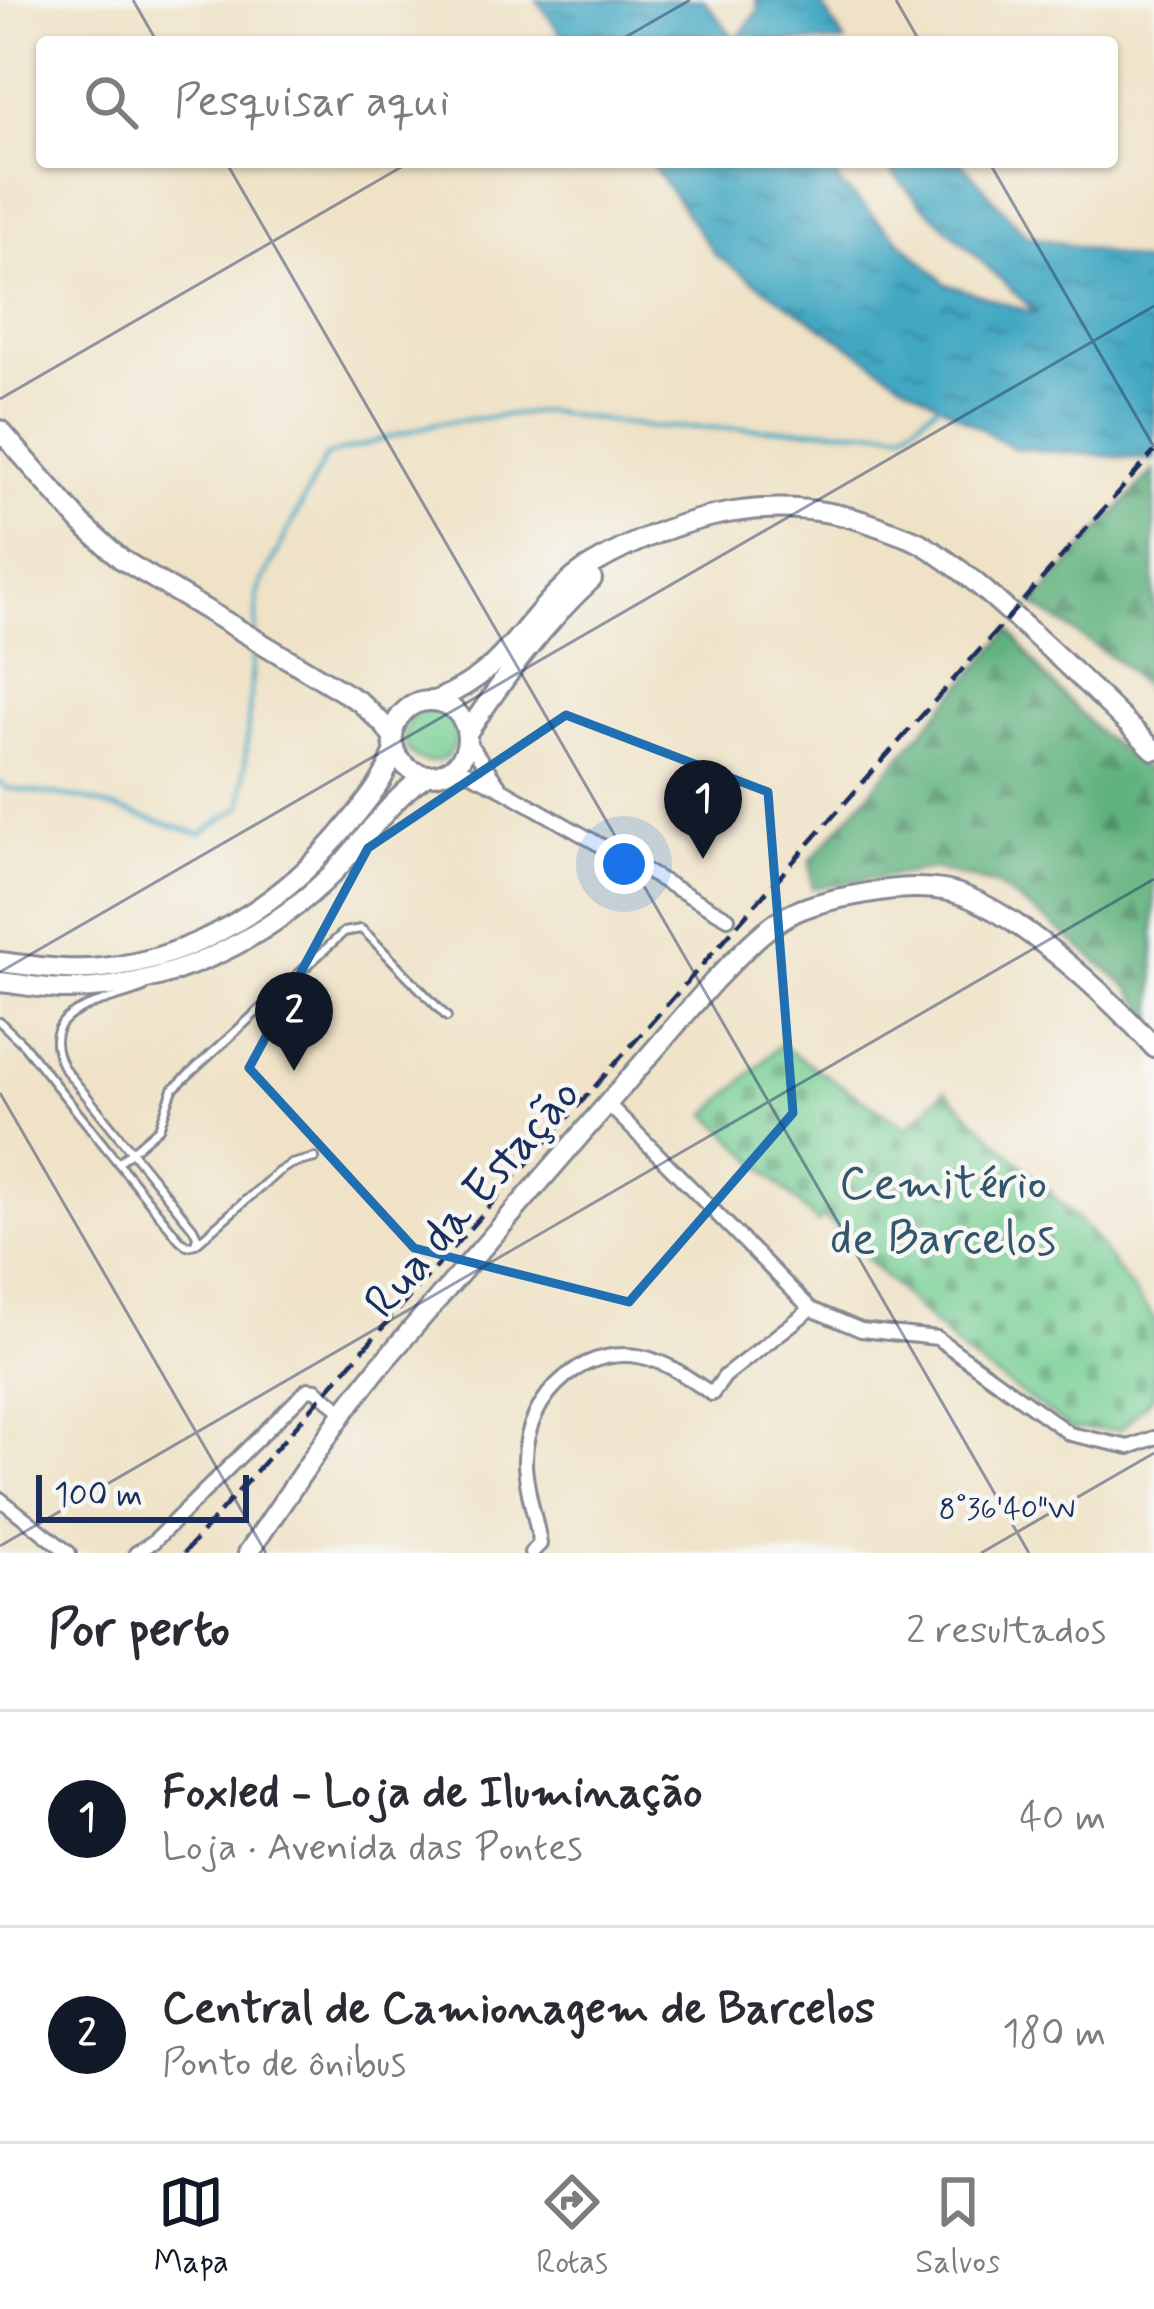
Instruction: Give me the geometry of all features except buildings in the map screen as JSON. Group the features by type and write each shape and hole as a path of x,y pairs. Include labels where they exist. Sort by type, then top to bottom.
{"main road":[{"path":"0,430 100,543 360,702 385,726 407,767 428,775"},
{"path":"360,702 435,701 471,683 554,595 589,567 680,523 734,510 794,509 856,518 919,542 976,582 1154,750"},
{"path":"0,982 64,989 124,985 167,975 271,925 330,876 412,784 454,766 494,691 565,604 627,548"},
{"path":"1088,684 1154,737"},
{"path":"435,701 454,710 467,736"},
{"path":"0,962 64,970 105,968 171,952 260,909 316,862 358,813 390,768 399,718 415,704"},
{"name":"Rua da Estação","path":"248,1553 378,1368 714,981 784,918 832,900 892,888 944,890 966,896 1012,921 1081,976 1124,1012 1154,1047"}],"street":[{"path":"467,736 502,789"},
{"path":"454,766 728,918"},
{"path":"608,1104 811,1309 861,1330 938,1338 1070,1434 1130,1447 1154,1438"},
{"path":"531,1553 540,1544 525,1460 527,1442 543,1399 564,1376 603,1357 628,1355 654,1360 712,1394 725,1376 811,1309"},
{"path":"136,1553 154,1542 306,1391 316,1390 344,1412"},
{"path":"0,1499 69,1553"}],"lane":[{"path":"118,1162 159,1128 172,1089 344,932 361,929 447,1017"},
{"path":"167,975 120,998 71,1014 55,1043 64,1067 193,1228 195,1244"},
{"path":"0,1022 187,1246 278,1172 315,1158"}],"highlighted area":[{"path":"566,715 768,792 793,1113 629,1302 414,1248 249,1068 368,848"}],"green space":[{"path":"1154,470 1154,698 1123,665 1033,604"},
{"path":"1010,630 1042,673 1100,734 1154,776 1154,1021 1130,988 996,885 934,869 812,888 810,861"},
{"path":"430,710 448,718 456,736 448,754 430,762 412,754 404,736 412,718"},
{"name":"Cemitério de Barcelos","path":"780,1045 907,1128 945,1090 1088,1230 1154,1319 1154,1395 1120,1430 1072,1429 965,1355 824,1217 818,1223 708,1114"}],"water":[{"path":"537,0 704,0 733,36 562,36"},
{"path":"755,0 819,0 841,36 739,36 759,9"},
{"path":"654,168 838,168 838,182 946,284 1037,314 888,168 966,168 1026,235 1154,264 1154,460 1013,448 898,379 715,255"}],"waterway":[{"path":"255,633 258,590 326,456 438,423 545,411 648,427 904,431 944,400"},
{"path":"0,783 7,788 84,799 200,834 242,806 254,645"}],"railway":[{"path":"184,1553 1154,452"}],"place":[{"name":"Foxled - Loja de Iluminação","path":"703,859"},
{"name":"Central de Camionagem de Barcelos","path":"294,1071"}]}
